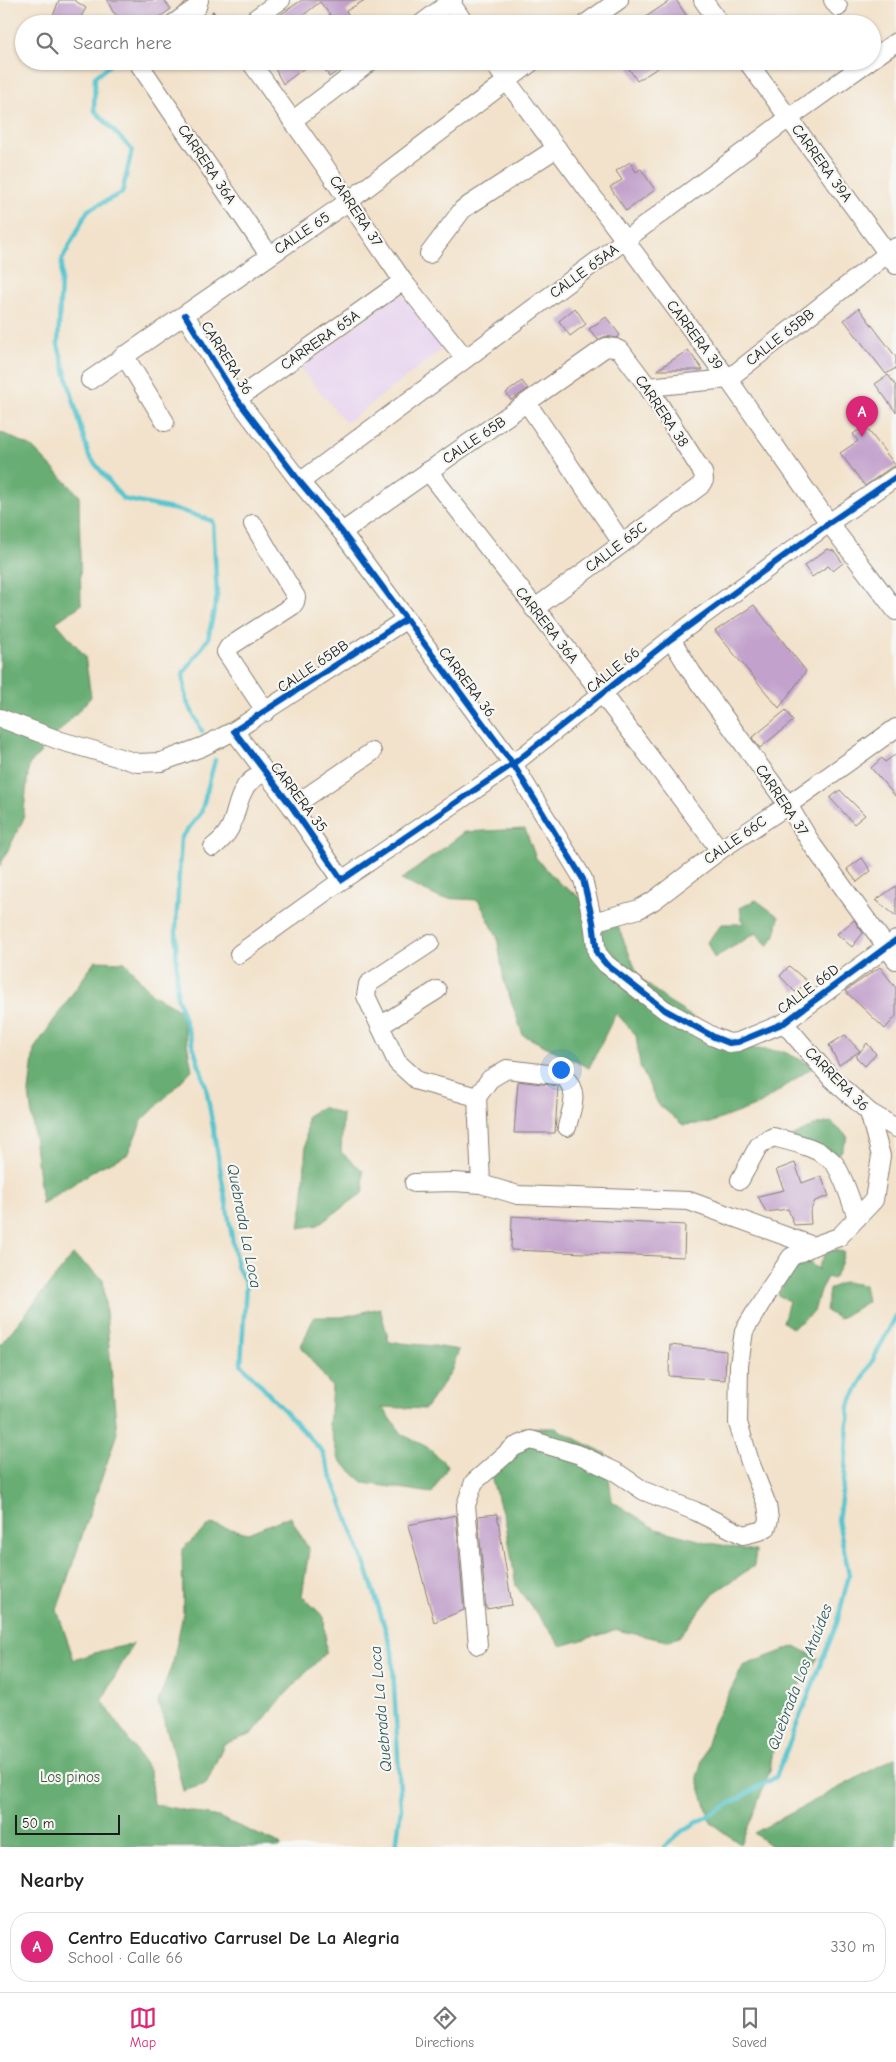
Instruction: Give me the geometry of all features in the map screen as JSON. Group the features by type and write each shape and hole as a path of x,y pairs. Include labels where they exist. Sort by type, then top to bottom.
{"street":[{"path":"186,15 197,7 199,0"},
{"path":"260,15 281,0"},
{"path":"598,15 619,0"},
{"path":"703,0 714,15"},
{"path":"432,15 450,1 460,15"},
{"path":"881,53 896,42"},
{"name":"CARRERA 36A","path":"143,70 269,255"},
{"name":"CARRERA 37","path":"256,70 403,281 465,358"},
{"path":"292,121 359,70"},
{"name":"CARRERA 39","path":"498,70 728,379 829,523 896,611"},
{"name":"CALLE 65","path":"90,380 349,201 521,70"},
{"name":"CARRERA 39A","path":"754,70 893,255"},
{"name":"CALLE 65AA","path":"300,482 856,70"},
{"path":"429,254 463,209 557,148"},
{"name":"CALLE 65BB","path":"728,379 893,255"},
{"name":"CARRERA 65A","path":"237,399 403,281"},
{"name":"CARRERA 36","path":"185,315 237,399 300,482 342,532 513,764 584,879 597,953 606,964 665,1010 728,1043"},
{"name":"CARRERA 38","path":"606,347 615,348 621,352 648,387 703,472 704,480 700,486"},
{"name":"CALLE 65B","path":"342,532 606,347"},
{"path":"124,355 165,422"},
{"path":"648,387 728,379"},
{"path":"527,403 622,543"},
{"name":"CARRERA 36A","path":"428,471 720,850"},
{"name":"CALLE 66","path":"239,954 342,880 513,764 671,639 829,523 896,477"},
{"name":"CALLE 65C","path":"534,609 700,486"},
{"path":"252,524 296,597 292,606 228,647 226,652 266,712"},
{"name":"CALLE 65BB","path":"0,718 61,742 138,763 160,762 202,747 234,731 405,620"},
{"name":"CARRERA 37","path":"671,639 692,674 788,805 813,846 893,949"},
{"name":"CALLE 66C","path":"593,922 639,909 653,901 720,850 788,805 896,728"},
{"name":"CARRERA 35","path":"234,731 292,807 342,880"},
{"name":"CARRERA 35","path":"292,807 372,752"},
{"path":"213,847 224,839 235,819 239,799 247,784 264,771"},
{"path":"430,943 368,984 366,996 398,1062 418,1082 477,1097"},
{"name":"CALLE 66D","path":"728,1043 738,1042 784,1023 893,949"},
{"path":"380,1026 437,990"},
{"name":"CARRERA 36","path":"784,1023 832,1078 869,1112 896,1128"},
{"path":"481,1184 477,1097 490,1079 507,1069 564,1076 572,1086 574,1096 567,1127"},
{"path":"478,1645 466,1505 474,1482 514,1447 531,1440 580,1454 616,1472 644,1491 695,1511 743,1535 760,1531 767,1527 769,1519 767,1504 750,1462 738,1423 739,1365 744,1331 791,1257 813,1246 839,1237 874,1200 881,1156 869,1112"},
{"path":"740,1180 758,1145 772,1137 809,1146 834,1163 847,1189 857,1218"},
{"path":"414,1183 454,1182 481,1184 518,1195 689,1201 813,1246"}],"shaded area":[{"path":"400,293 444,348 346,423 300,368"}],"green space":[{"path":"0,432 32,447 79,495 81,605 56,622 85,656 91,697 29,765 23,820 0,866"},
{"path":"525,829 536,858 559,883 616,922 639,977 670,1003 741,1047 784,1052 814,1066 760,1104 710,1123 683,1125 658,1104 640,1066 636,1035 616,1013 589,1068 523,1035 504,981 497,936 478,900 440,898 401,880 465,832"},
{"path":"756,900 779,917 775,936 768,946 756,933 714,958 707,942 722,924 743,924 740,908"},
{"path":"95,961 125,962 152,994 181,1010 192,1070 142,1121 127,1155 100,1167 42,1204 29,1092 34,1049"},
{"path":"322,1107 343,1115 341,1152 363,1171 364,1192 318,1225 299,1228 303,1203 307,1116"},
{"path":"831,1122 848,1137 841,1152 827,1159 792,1137 813,1126"},
{"path":"827,1249 844,1252 840,1267 833,1279 827,1277 820,1290 814,1312 792,1328 783,1322 789,1301 778,1295 793,1268 809,1262 819,1270 818,1267"},
{"name":"Los pinos","path":"73,1255 103,1279 117,1433 57,1610 74,1660 101,1651 133,1644 102,1700 150,1772 153,1804 218,1817 280,1844 281,1847 0,1847 0,1345"},
{"path":"843,1282 864,1285 867,1302 839,1319 826,1311 829,1289"},
{"path":"380,1308 389,1342 459,1350 450,1374 425,1409 382,1407 403,1435 427,1447 448,1466 432,1493 364,1483 339,1460 329,1425 332,1387 301,1346 314,1317 342,1317"},
{"path":"521,1428 555,1428 606,1454 612,1501 656,1529 710,1543 756,1551 754,1566 714,1593 679,1637 667,1641 617,1630 561,1646 516,1586 506,1524 487,1465"},
{"path":"290,1516 309,1550 302,1596 324,1617 326,1652 280,1700 252,1734 224,1744 206,1784 183,1791 158,1702 173,1662 183,1614 182,1549 211,1524 248,1533"},
{"path":"795,1646 818,1658 788,1702 776,1732 770,1770 740,1844 711,1823 697,1777 713,1724 743,1666"},
{"path":"896,1757 896,1847 772,1847 754,1833"}],"building":[{"path":"59,0 74,0 86,8 82,15 53,15"},
{"path":"107,0 164,0 171,9 163,15 116,15"},
{"path":"302,0 365,0 346,11 348,15 330,15 320,2 303,15 280,15"},
{"path":"671,0 676,0 686,15 648,15"},
{"path":"276,70 302,70 283,84"},
{"path":"325,70 340,70 329,77"},
{"path":"630,70 655,70 637,81"},
{"path":"630,162 636,172 641,169 655,190 626,211 610,187 622,180 616,171"},
{"path":"575,308 586,324 570,336 559,321"},
{"path":"859,308 896,357 896,368 886,374 844,320"},
{"path":"606,317 620,335 617,338 606,336 598,340 589,329"},
{"path":"688,350 703,370 657,370"},
{"path":"888,375 896,386 896,412 875,384"},
{"path":"522,381 528,389 511,400 506,393"},
{"path":"865,426 896,466 890,468 865,486 840,453 858,441 853,434"},
{"path":"827,549 834,551 843,563 833,571 828,566 812,577 804,566"},
{"path":"754,605 806,671 779,708 715,631"},
{"path":"786,710 793,721 760,748 752,738"},
{"path":"896,754 896,797 871,768 882,758 885,762"},
{"path":"840,790 865,815 854,824 830,798"},
{"path":"862,858 871,871 857,882 847,869"},
{"path":"896,886 896,916 876,900"},
{"path":"854,920 863,933 852,947 837,934"},
{"path":"789,966 808,982 795,992 780,976"},
{"path":"880,967 896,988 896,1016 885,1029 845,991"},
{"path":"845,1035 860,1051 839,1065 829,1045"},
{"path":"867,1043 876,1054 865,1066 856,1057"},
{"path":"518,1081 558,1086 555,1133 514,1133"},
{"path":"795,1163 802,1183 821,1176 829,1196 815,1201 810,1212 811,1224 794,1225 788,1209 766,1212 758,1196 784,1190 776,1170"},
{"path":"512,1216 685,1225 684,1257 511,1250"},
{"path":"670,1345 726,1351 725,1380 669,1376"},
{"path":"497,1514 512,1605 486,1609 478,1516"},
{"path":"456,1515 464,1610 434,1622 408,1525"}],"waterway":[{"name":"Quebrada La Loca","path":"104,70 95,77 94,110 132,150 122,193 88,210 62,260 58,345 89,456 123,499 182,511 213,521 217,596 208,639 183,674 186,700 202,731"},
{"name":"Quebrada La Loca","path":"215,760 201,813 181,838 176,928 177,996 206,1087 237,1266 246,1284 241,1364 322,1451 368,1573 392,1651 401,1808 396,1847"},
{"name":"Quebrada Los Ataúdes","path":"664,1847 682,1831 776,1777 837,1623 849,1575 838,1520 845,1472 849,1405 896,1316"}],"cycle path":[{"path":"185,315 237,399 300,482 342,532 513,764 583,879 593,922 597,953 606,964 665,1010 714,1037 729,1043 738,1042 784,1023 896,940"},
{"path":"405,620 234,731 292,807 342,880 513,764 671,639 829,523 896,477"}],"place":[{"name":"Centro Educativo Carrusel De La Alegria","path":"862,437"}]}
